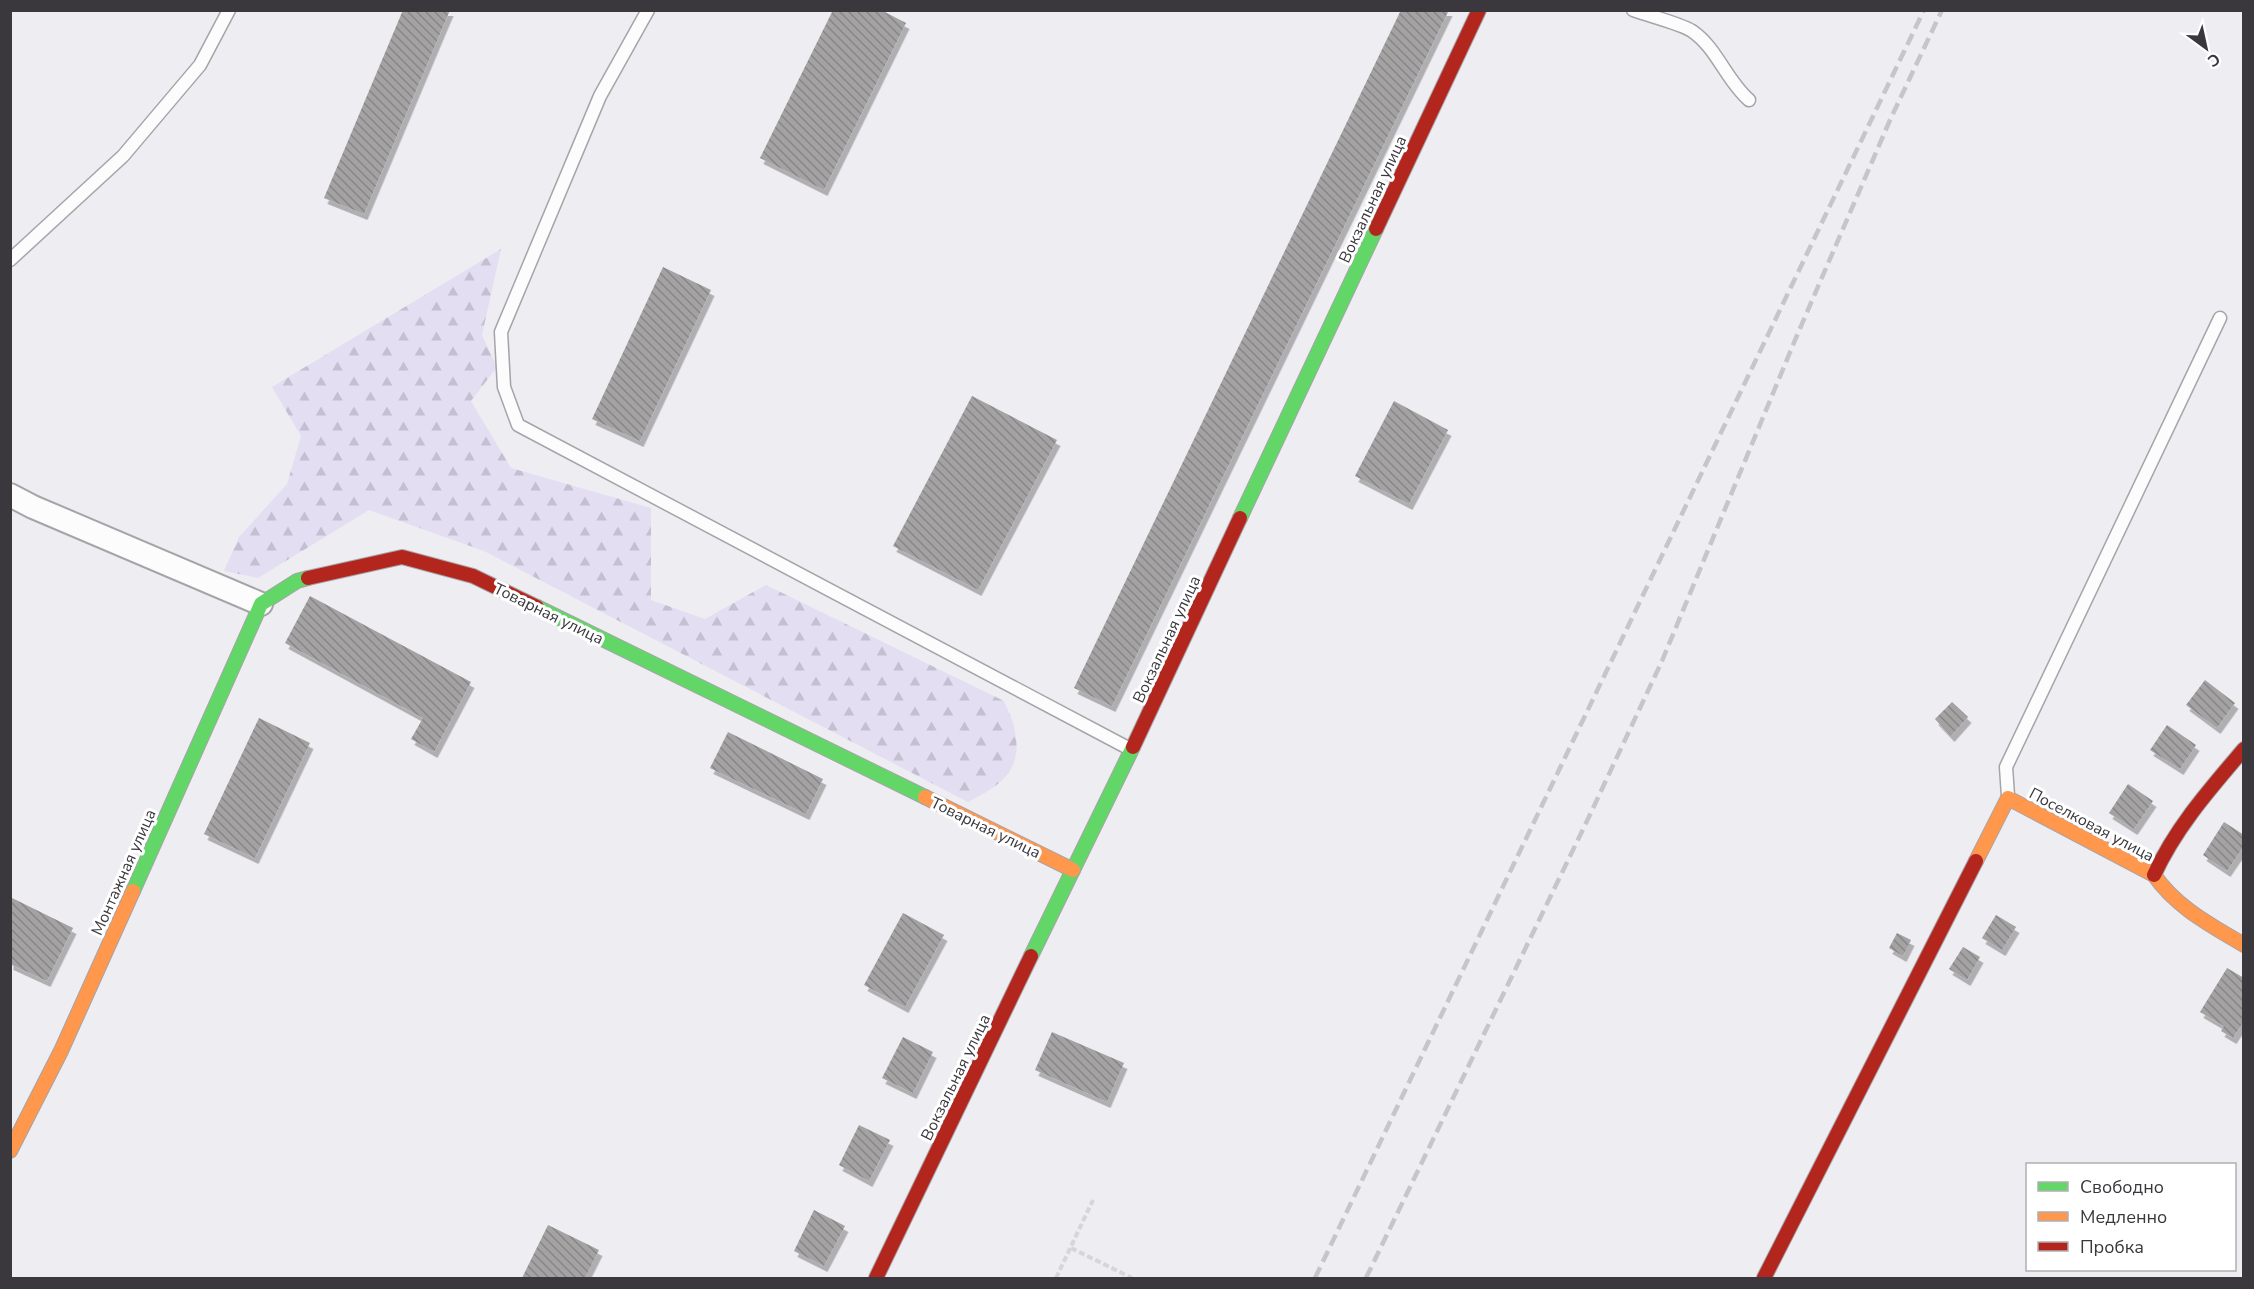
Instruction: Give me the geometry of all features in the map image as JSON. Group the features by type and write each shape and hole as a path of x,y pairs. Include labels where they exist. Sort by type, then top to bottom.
{"street":[{"name":"Вокзальная улица","path":"876,1278 1131,750 1479,10"},
{"path":"10,495 33,507 261,604"},
{"name":"Товарная улица","path":"261,604 297,581 402,557 473,576 1073,870"},
{"name":"Монтажная улица","path":"10,1151 61,1051 261,604"},
{"path":"2154,875 2174,834 2244,748"},
{"name":"Поселковая улица","path":"2008,798 2154,875 2162,889 2174,901 2244,945"},
{"path":"1764,1278 2008,798"}],"lane":[{"path":"10,260 123,156 200,65 229,10"},
{"path":"648,10 600,96 501,332 504,387 518,425 1131,750"},
{"path":"1634,10 1690,30 1707,45 1737,90 1749,100"},
{"path":"2008,798 2006,767 2220,318"}],"path":[{"path":"1056,1278 1093,1200"},
{"path":"1071,1248 1132,1278"}],"green space":[{"path":"501,249 482,335 497,367 471,401 511,468 651,508 651,600 705,619 766,585 1004,701 1013,724 1017,746 1012,768 999,783 968,802 484,551 369,510 258,578 224,571 239,537 287,484 301,436 272,387"}],"building":[{"path":"403,10 450,10 364,214 324,198"},
{"path":"833,10 881,10 906,23 824,190 760,158"},
{"path":"1401,10 1449,10 1112,706 1074,688"},
{"path":"663,267 711,290 640,441 592,419"},
{"path":"972,396 1057,440 978,590 893,546"},
{"path":"1394,401 1448,430 1409,504 1355,476"},
{"path":"310,596 471,682 434,752 411,739 423,718 285,643"},
{"path":"2205,680 2235,703 2217,728 2186,705"},
{"path":"1952,702 1968,717 1951,736 1935,719"},
{"path":"259,718 310,743 255,858 204,834"},
{"path":"2167,725 2196,745 2180,769 2150,750"},
{"path":"728,732 823,779 806,814 710,768"},
{"path":"2128,784 2153,801 2134,829 2109,813"},
{"path":"2224,822 2244,835 2244,846 2227,871 2203,855"},
{"path":"10,897 73,928 47,981 10,964"},
{"path":"903,913 944,935 905,1007 864,985"},
{"path":"1996,915 2016,927 2002,950 1982,938"},
{"path":"1897,933 1911,940 1903,956 1889,948"},
{"path":"1963,947 1980,957 1967,980 1949,969"},
{"path":"2227,968 2244,978 2244,1021 2233,1038 2221,1031 2224,1026 2200,1012"},
{"path":"1052,1032 1124,1063 1107,1102 1035,1070"},
{"path":"903,1037 933,1052 913,1093 882,1078"},
{"path":"859,1125 890,1140 869,1181 839,1165"},
{"path":"814,1210 845,1226 824,1266 794,1251"},
{"path":"548,1225 599,1250 585,1278 522,1278"}],"railway":[{"path":"1315,1278 1924,10"},
{"path":"1366,1278 1662,661 1798,333 1890,120 1942,10"}],"traffic: fast":[{"path":"1240,518 1376,229"},
{"path":"133,891 261,604 297,581 308,578"},
{"path":"537,607 925,797"},
{"path":"1031,956 1133,747"}],"traffic: slow":[{"path":"925,797 1073,870"},
{"path":"1976,861 2008,798 2154,875 2163,887 2184,906 2244,945"},
{"path":"10,1151 61,1051 133,891"}],"traffic: jam":[{"path":"1376,229 1479,10"},
{"path":"1133,747 1240,518"},
{"path":"308,578 402,557 473,576 537,607"},
{"path":"2154,875 2183,825 2244,749"},
{"path":"1764,1278 1976,861"},
{"path":"876,1278 1031,956"}]}
